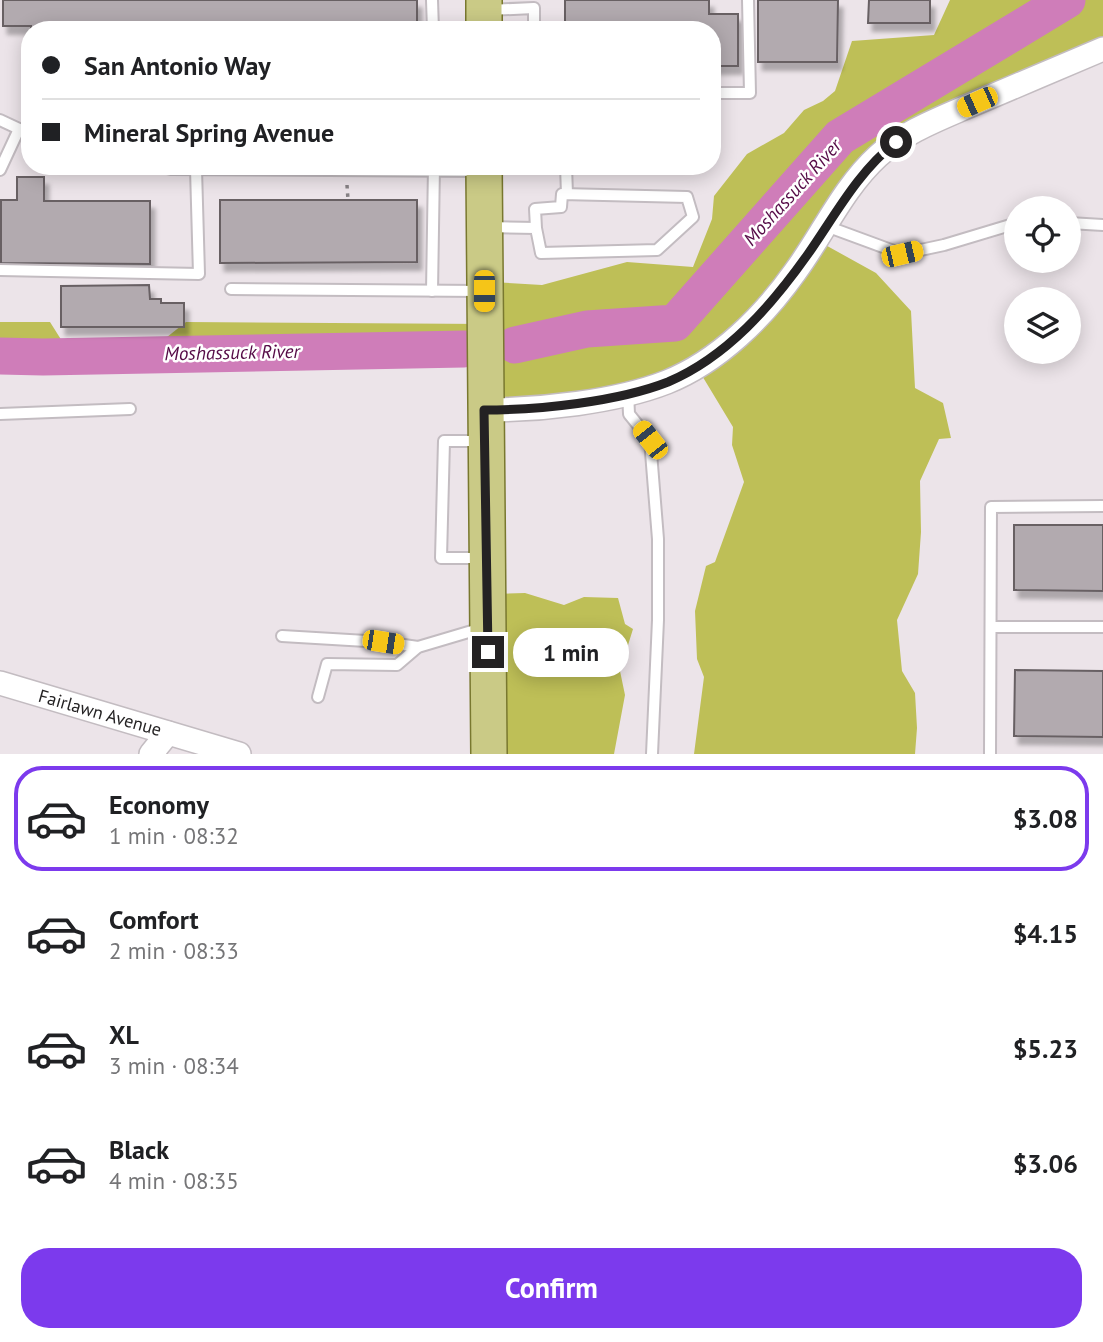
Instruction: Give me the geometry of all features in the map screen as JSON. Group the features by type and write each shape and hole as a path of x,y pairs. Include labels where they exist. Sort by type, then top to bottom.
{"main road":[{"path":"484,175 489,754"}],"street":[{"path":"485,425 519,410 628,393 668,382 690,370 746,330 793,275 862,174 896,142 941,118 1103,49"},
{"name":"Fairlawn Avenue","path":"0,683 239,754"},
{"path":"151,754 168,733"}],"lane":[{"path":"432,0 432,21"},
{"path":"721,93 750,93 748,0"},
{"path":"484,13 534,4"},
{"path":"0,120 19,129 0,170"},
{"path":"0,270 199,274 197,175"},
{"path":"432,291 434,175"},
{"path":"566,175 566,194"},
{"path":"562,194 687,197 694,217 657,250 541,253 536,228 535,209 561,207 562,194"},
{"path":"1081,224 1103,225"},
{"path":"825,226 902,254 1004,227"},
{"path":"484,227 536,228"},
{"path":"231,289 484,291"},
{"path":"628,393 629,414 650,440 658,539 658,620 652,754"},
{"path":"0,414 130,410"},
{"path":"485,425 444,441 441,558 487,558"},
{"path":"990,754 991,507 1103,506"},
{"path":"317,697 327,664 397,665 418,647 488,626"},
{"path":"991,627 1103,627"},
{"path":"282,636 383,642 418,647"}],"shaded area":[{"path":"950,0 1103,0 1103,52 894,143 820,242 876,273 911,311 915,388 943,403 951,438 939,439 920,481 918,574 897,620 902,671 915,693 915,754 694,754 704,677 697,659 695,611 706,566 715,562 744,482 732,445 733,427 701,374 499,413 488,342 337,347 330,358 311,370 0,371 0,322 50,322 67,349 148,352 186,322 487,324 492,282 542,285 627,262 693,267 712,219 714,196 747,154 784,133 804,110 823,101 835,91 852,41 934,35"},
{"path":"525,593 564,605 584,597 618,598 625,624 633,629 620,671 625,695 614,754 487,754 494,594"}],"building":[{"path":"3,0 417,0 417,21 21,21 21,26 3,26"},
{"path":"565,0 709,0 709,14 738,14 738,66 721,66 721,21 565,21"},
{"path":"758,0 838,0 837,62 758,62"},
{"path":"869,0 930,0 930,23 868,23"},
{"path":"17,177 44,177 44,201 150,201 150,264 1,263 1,200 17,200"},
{"path":"220,200 417,200 417,262 220,263"},
{"path":"149,285 150,299 161,299 161,303 184,303 184,327 61,327 61,286"},
{"path":"1014,525 1103,525 1103,591 1014,590"},
{"path":"1015,670 1103,671 1103,737 1014,736"}],"waterway":[{"name":"Moshassuck River","path":"515,345 587,329 675,323 840,137 1067,0"},
{"name":"Moshassuck River","path":"0,356 464,349"}],"route":[{"path":"488,652 484,410 519,410 593,400 668,382 690,370 746,330 793,275 862,174 896,142"}]}
